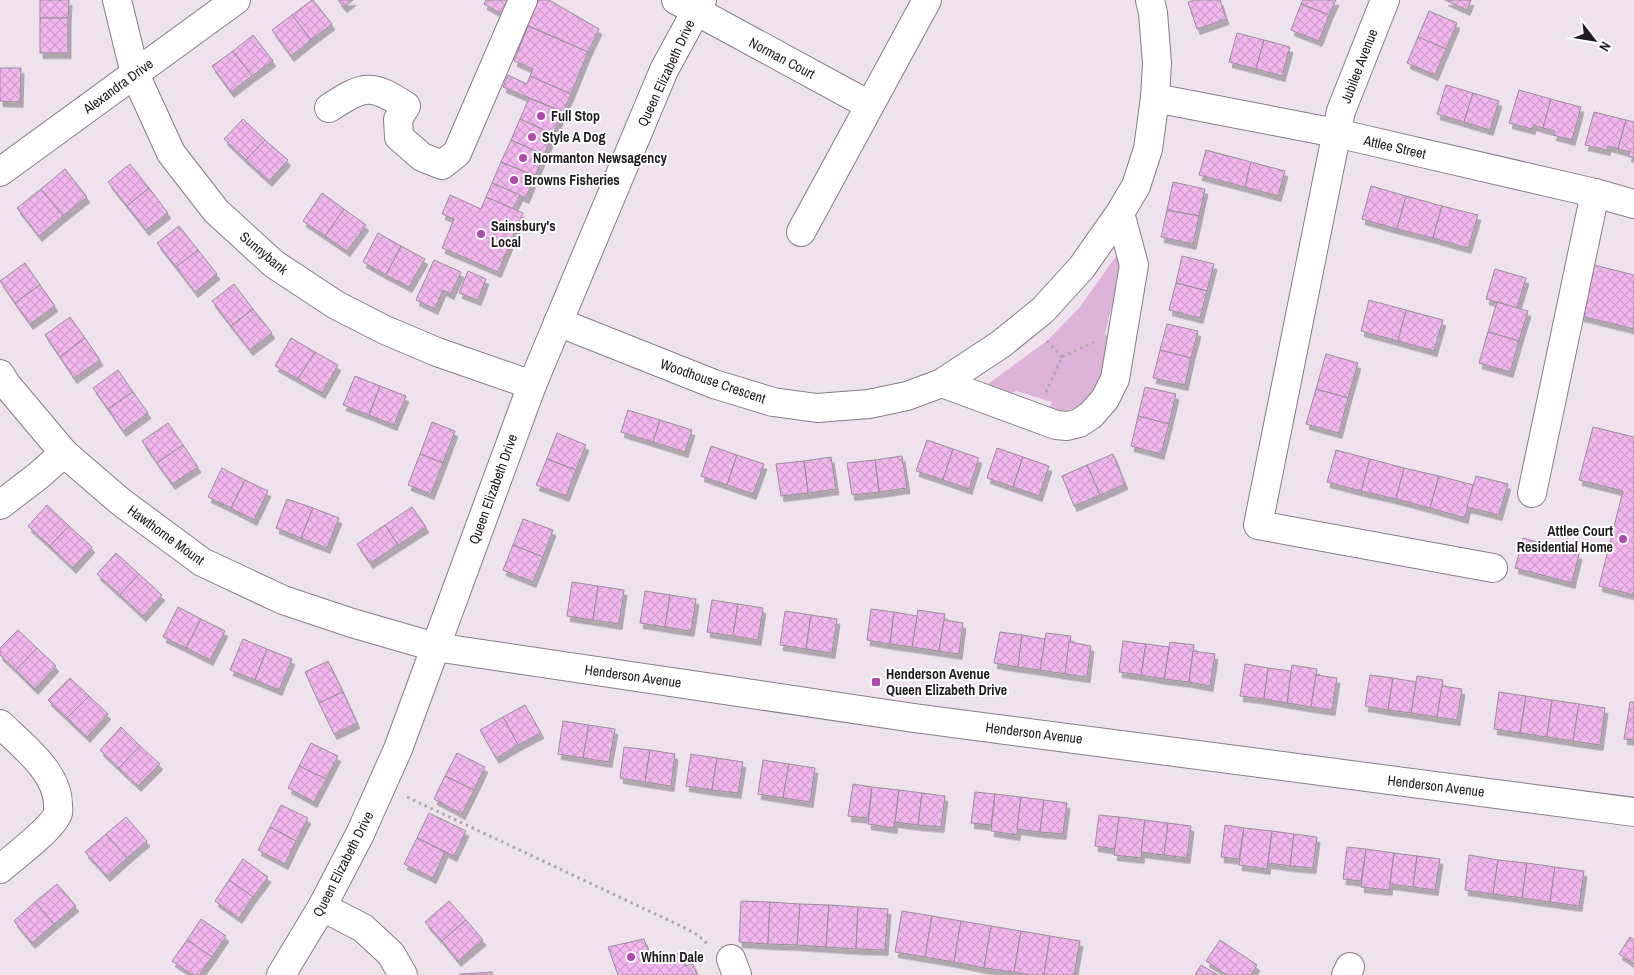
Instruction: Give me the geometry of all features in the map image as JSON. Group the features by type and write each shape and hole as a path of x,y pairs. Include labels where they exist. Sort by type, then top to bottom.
{"street":[{"name":"Sunnybank","path":"117,0 135,74 171,153 216,211 274,264 336,305 385,330 437,352 532,384"},
{"name":"Alexandra Drive","path":"0,172 236,0"},
{"path":"329,108 351,94 369,89 386,93 406,106 398,119 399,137 422,157 442,165 457,153 523,0"},
{"path":"801,232 927,0"},
{"name":"Woodhouse Crescent","path":"558,322 714,384 773,402 816,408 869,404 907,396 942,383 1001,344 1044,310 1082,267 1120,213 1136,186 1148,149 1155,98 1157,63 1153,13 1150,0"},
{"name":"Jubilee Avenue","path":"1384,0 1341,111 1258,525 1493,568"},
{"name":"Norman Court","path":"691,4 869,105"},
{"name":"Queen Elizabeth Drive","path":"281,975 322,907 360,834 398,748 532,384 691,4"},
{"name":"Attlee Street","path":"1155,98 1336,133 1595,193 1634,204"},
{"path":"1532,493 1595,193"},
{"path":"942,383 1056,425 1079,424 1090,415 1105,399 1115,379 1134,265 1120,213"},
{"name":"Hawthorne Mount","path":"0,374 6,384 64,453 121,502 202,562 282,600 435,647"},
{"path":"0,504 38,476 64,453"},
{"name":"Henderson Avenue","path":"435,647 924,719 1634,812"},
{"path":"0,724 34,757 51,779 58,796 58,813 45,831 0,869"},
{"path":"322,907 363,928 391,954 403,975"}],"path":[{"path":"1035,418 1062,357 1124,328"},
{"path":"382,785 698,935 710,947 718,962 734,967"}],"shaded area":[{"path":"1119,252 1125,283 1122,301 1111,309 1105,334 1113,344 1097,390 1079,407 1062,411 1049,409 1052,402 1016,391 1003,396 984,387 1048,340 1080,307"}],"building":[{"path":"40,0 69,0 68,18 40,18"},
{"path":"312,0 332,24 311,40 292,15"},
{"path":"338,0 353,0 344,7"},
{"path":"486,0 509,0 502,14 484,4"},
{"path":"529,0 549,0 599,29 588,52 520,22"},
{"path":"1220,0 1226,19 1197,29 1188,2"},
{"path":"1303,0 1336,0 1329,15 1301,4"},
{"path":"1445,0 1471,0 1467,10"},
{"path":"1301,4 1329,15 1319,41 1291,30"},
{"path":"1429,11 1457,23 1446,49 1418,37"},
{"path":"292,15 311,40 291,56 272,30"},
{"path":"40,18 68,18 68,53 40,53"},
{"path":"528,26 588,52 571,94 530,76 533,69 514,61"},
{"path":"1237,33 1264,40 1256,69 1229,62"},
{"path":"253,35 273,61 252,76 233,51"},
{"path":"1418,37 1446,49 1435,75 1407,63"},
{"path":"1264,40 1290,47 1282,76 1256,69"},
{"path":"233,51 252,76 231,92 212,66"},
{"path":"0,68 21,68 20,102 0,101"},
{"path":"508,75 527,84 530,76 571,94 563,112 503,87"},
{"path":"1446,85 1473,93 1464,122 1437,114"},
{"path":"1519,90 1551,99 1543,128 1533,125 1532,129 1509,123"},
{"path":"1473,93 1499,101 1490,130 1464,122"},
{"name":"Full Stop","path":"529,98 563,112 553,134 520,119"},
{"path":"1551,99 1581,107 1572,140 1553,135 1555,131 1543,128"},
{"path":"1594,112 1626,120 1618,149 1608,146 1607,150 1585,145"},
{"path":"243,119 265,140 246,160 224,139"},
{"name":"Style A Dog","path":"520,119 553,134 544,155 511,140"},
{"path":"1626,120 1634,122 1634,158 1628,156 1630,152 1618,149"},
{"path":"265,140 288,160 269,181 246,160"},
{"name":"Normanton Newsagency","path":"511,140 544,155 535,176 501,162"},
{"path":"1206,150 1251,162 1245,187 1199,175"},
{"name":"Browns Fisheries","path":"501,162 535,176 526,198 492,183"},
{"path":"1251,162 1285,171 1278,196 1245,187"},
{"path":"130,164 149,188 127,206 108,182"},
{"path":"65,169 87,197 63,216 41,189"},
{"path":"1173,182 1205,189 1199,216 1167,210"},
{"path":"492,183 520,195 513,209 486,197"},
{"path":"1371,186 1406,196 1397,229 1362,219"},
{"path":"149,188 168,213 146,230 127,206"},
{"path":"41,189 63,216 39,236 17,208"},
{"path":"322,193 344,209 325,236 303,221"},
{"name":"Sainsbury's Local","path":"450,195 481,209 486,197 523,213 498,272 442,248 454,219 442,214"},
{"path":"1406,196 1442,206 1433,238 1397,229"},
{"path":"1442,206 1478,215 1468,248 1433,238"},
{"path":"344,209 366,225 347,251 325,236"},
{"path":"1167,210 1199,216 1193,244 1161,237"},
{"path":"179,226 198,250 176,267 157,243"},
{"path":"378,233 401,246 386,275 363,262"},
{"path":"401,246 425,259 409,287 386,275"},
{"path":"198,250 217,274 195,292 176,267"},
{"path":"1182,256 1214,264 1207,291 1176,283"},
{"path":"434,260 461,272 451,294 443,290 435,309 416,300"},
{"path":"25,263 40,285 15,303 0,281"},
{"path":"1594,265 1634,275 1634,329 1581,316"},
{"path":"1495,269 1526,278 1517,308 1486,299"},
{"path":"468,271 486,279 478,300 459,293"},
{"path":"1176,283 1207,291 1200,318 1169,310"},
{"path":"234,284 253,309 231,326 212,301"},
{"path":"40,285 55,306 30,324 15,303"},
{"path":"1369,300 1406,310 1398,341 1361,331"},
{"path":"1497,302 1528,311 1519,341 1488,332"},
{"path":"253,309 272,333 250,350 231,326"},
{"path":"1406,310 1443,320 1434,351 1398,341"},
{"path":"70,317 85,338 60,357 45,335"},
{"path":"1167,324 1198,331 1191,358 1160,350"},
{"path":"1488,332 1519,341 1510,372 1479,363"},
{"path":"85,338 100,360 74,378 60,357"},
{"path":"291,338 315,352 298,379 275,366"},
{"path":"1160,350 1191,358 1185,385 1153,378"},
{"path":"315,352 338,365 322,393 298,379"},
{"path":"1326,354 1358,363 1348,398 1316,389"},
{"path":"118,370 133,392 108,409 93,388"},
{"path":"355,376 380,386 369,415 343,405"},
{"path":"380,386 406,396 394,425 369,415"},
{"path":"1145,387 1176,394 1169,424 1138,416"},
{"path":"1316,389 1348,398 1339,433 1306,424"},
{"path":"133,392 148,413 123,431 108,409"},
{"path":"628,410 660,420 653,442 621,432"},
{"path":"1138,416 1169,424 1161,454 1131,446"},
{"path":"660,420 692,430 685,452 653,442"},
{"path":"432,422 455,431 443,463 420,454"},
{"path":"168,423 183,445 157,463 142,441"},
{"name":"Attlee Court Residential Home","path":"1593,427 1634,437 1634,595 1599,586 1623,491 1579,480"},
{"path":"557,433 586,445 576,470 547,459"},
{"path":"927,440 953,449 943,480 916,471"},
{"path":"183,445 198,467 172,484 157,463"},
{"path":"711,446 737,455 727,485 701,476"},
{"path":"997,448 1023,457 1013,487 987,478"},
{"path":"953,449 979,458 969,489 943,480"},
{"path":"1336,450 1370,459 1361,491 1327,482"},
{"path":"420,454 443,463 431,494 408,485"},
{"path":"1113,454 1125,484 1100,495 1087,465"},
{"path":"737,455 764,464 753,494 727,485"},
{"path":"902,456 907,488 879,492 875,460"},
{"path":"831,457 836,489 808,493 804,461"},
{"path":"1023,457 1049,466 1039,496 1013,487"},
{"path":"547,459 576,470 566,496 536,485"},
{"path":"1370,459 1404,468 1396,499 1361,491"},
{"path":"875,460 879,492 852,495 847,463"},
{"path":"804,461 808,493 781,496 776,464"},
{"path":"1087,465 1100,495 1074,506 1062,476"},
{"path":"222,468 245,480 231,508 208,497"},
{"path":"1404,468 1439,476 1430,508 1396,499"},
{"path":"1439,476 1473,485 1465,518 1430,508"},
{"path":"1476,476 1508,484 1499,515 1467,507"},
{"path":"245,480 268,491 254,520 231,508"},
{"path":"287,499 313,508 301,538 276,528"},
{"path":"47,505 69,526 50,546 28,526"},
{"path":"412,507 426,527 398,545 385,525"},
{"path":"313,508 339,518 327,548 301,538"},
{"path":"523,519 553,530 543,557 513,545"},
{"path":"385,525 398,545 370,563 357,544"},
{"path":"69,526 92,547 73,568 50,546"},
{"path":"1523,538 1579,554 1572,583 1515,568"},
{"path":"513,545 543,557 533,582 503,570"},
{"path":"116,553 139,574 120,595 97,574"},
{"path":"139,574 162,595 143,616 120,595"},
{"path":"572,582 598,586 593,620 567,616"},
{"path":"598,586 624,590 619,624 593,620"},
{"path":"645,591 670,595 665,627 640,623"},
{"path":"670,595 696,599 691,631 665,627"},
{"path":"712,600 738,604 733,636 707,632"},
{"path":"738,604 763,608 758,640 733,636"},
{"path":"178,607 201,619 186,648 163,637"},
{"path":"871,609 894,612 890,644 867,640"},
{"path":"918,610 945,614 939,651 912,647"},
{"path":"785,611 811,615 806,649 780,645"},
{"path":"894,612 917,616 912,647 890,644"},
{"path":"811,615 837,619 832,653 806,649"},
{"path":"201,619 225,631 210,660 186,648"},
{"path":"944,620 963,623 959,654 939,651"},
{"path":"18,630 37,648 16,670 0,655 0,648"},
{"path":"1000,632 1022,635 1018,667 994,663"},
{"path":"1046,633 1071,636 1065,674 1040,670"},
{"path":"1022,635 1045,639 1040,670 1018,667"},
{"path":"243,639 267,649 255,680 230,670"},
{"path":"1123,641 1146,644 1141,675 1119,672"},
{"path":"1069,642 1091,646 1087,677 1065,674"},
{"path":"1170,642 1194,645 1189,682 1164,679"},
{"path":"1146,644 1169,647 1164,679 1141,675"},
{"path":"37,648 56,666 35,689 16,670"},
{"path":"267,649 292,659 279,690 255,680"},
{"path":"1193,651 1215,654 1210,686 1189,682"},
{"path":"328,661 343,692 319,703 305,672"},
{"path":"1245,664 1268,668 1264,699 1240,696"},
{"path":"1292,665 1317,669 1311,707 1287,703"},
{"path":"1268,668 1291,671 1287,703 1264,699"},
{"path":"1316,675 1337,678 1332,710 1311,707"},
{"path":"1370,675 1393,678 1388,710 1365,706"},
{"path":"1417,676 1443,680 1437,717 1411,713"},
{"path":"70,678 89,696 67,718 48,700"},
{"path":"1393,678 1416,682 1411,713 1388,710"},
{"path":"1442,686 1462,689 1457,720 1437,717"},
{"path":"343,692 357,723 334,734 319,703"},
{"path":"1499,692 1526,696 1520,733 1494,729"},
{"path":"89,696 108,714 87,737 67,718"},
{"path":"1526,696 1552,700 1547,737 1520,733"},
{"path":"1552,700 1579,704 1573,741 1547,737"},
{"path":"1630,702 1634,702 1634,740 1624,739"},
{"path":"1579,704 1605,708 1600,745 1573,741"},
{"path":"525,705 541,733 518,745 503,717"},
{"path":"503,717 518,745 496,758 480,730"},
{"path":"563,721 589,725 583,758 558,754"},
{"path":"589,725 615,729 609,762 583,758"},
{"path":"121,727 140,746 119,768 100,750"},
{"path":"311,743 338,756 326,779 299,766"},
{"path":"140,746 160,764 138,786 119,768"},
{"path":"624,747 650,750 645,782 620,778"},
{"path":"650,750 675,754 671,786 645,782"},
{"path":"457,753 485,767 474,790 445,776"},
{"path":"691,754 717,758 712,790 686,786"},
{"path":"717,758 743,762 738,793 712,790"},
{"path":"763,760 789,764 783,798 758,794"},
{"path":"789,764 815,768 810,802 783,798"},
{"path":"299,766 326,779 314,802 288,788"},
{"path":"445,776 474,790 462,814 434,799"},
{"path":"853,784 872,787 868,818 848,816"},
{"path":"872,787 899,790 894,828 868,824"},
{"path":"899,790 922,793 918,825 895,822"},
{"path":"975,792 995,794 991,825 971,823"},
{"path":"922,793 945,796 941,827 918,825"},
{"path":"995,794 1021,797 1017,835 991,831"},
{"path":"1021,797 1044,800 1040,832 1017,829"},
{"path":"1044,800 1067,803 1063,834 1040,832"},
{"path":"281,805 308,818 296,841 270,827"},
{"path":"429,813 466,831 454,856 417,838"},
{"path":"1099,815 1119,817 1115,849 1095,846"},
{"path":"126,817 147,841 127,858 106,834"},
{"path":"1119,817 1145,820 1141,858 1114,855"},
{"path":"1145,820 1168,823 1164,855 1141,852"},
{"path":"1168,823 1191,826 1187,858 1164,855"},
{"path":"1225,825 1244,828 1239,859 1221,857"},
{"path":"270,827 296,841 285,864 258,850"},
{"path":"1244,828 1272,831 1267,869 1239,865"},
{"path":"1272,831 1294,834 1290,866 1268,863"},
{"path":"106,834 127,858 107,876 85,852"},
{"path":"1294,834 1317,837 1313,868 1290,866"},
{"path":"417,838 445,852 433,878 404,864"},
{"path":"1347,847 1366,849 1361,881 1343,879"},
{"path":"1366,849 1394,853 1389,890 1361,887"},
{"path":"1394,853 1417,856 1413,887 1390,884"},
{"path":"1469,855 1498,860 1493,894 1465,890"},
{"path":"1417,856 1440,859 1435,890 1413,887"},
{"path":"243,859 268,877 253,897 229,880"},
{"path":"1498,860 1527,863 1522,898 1493,894"},
{"path":"1527,863 1555,867 1550,902 1522,898"},
{"path":"1555,867 1584,871 1579,906 1550,902"},
{"path":"229,880 253,897 239,918 215,901"},
{"path":"57,884 76,906 54,924 35,902"},
{"path":"449,901 466,920 442,941 425,922"},
{"path":"741,901 770,902 768,944 739,942"},
{"path":"35,902 54,924 32,943 14,921"},
{"path":"770,902 800,904 797,945 768,944"},
{"path":"800,904 829,905 826,947 797,945"},
{"path":"829,905 858,907 856,949 826,947"},
{"path":"858,907 888,909 885,950 856,949"},
{"path":"902,911 932,916 925,957 895,952"},
{"path":"932,916 961,921 954,962 925,957"},
{"path":"201,919 226,936 212,957 187,940"},
{"path":"466,920 483,940 458,961 442,941"},
{"path":"961,921 991,926 984,968 954,962"},
{"path":"991,926 1021,931 1014,972 984,968"},
{"path":"1021,931 1050,936 1044,975 1014,972"},
{"path":"1050,936 1080,941 1074,975 1044,975"},
{"path":"1630,937 1634,940 1634,964 1619,954"},
{"name":"Whinn Dale","path":"644,939 651,960 681,953 685,966 693,964 697,975 618,975 608,947"},
{"path":"187,940 212,957 199,975 193,975 172,961"},
{"path":"1220,940 1257,965 1251,975 1227,975 1206,961"},
{"path":"1201,965 1218,975 1195,975"},
{"path":"492,972 492,975 460,975 460,974"}],"place":[{"name":"Full Stop","path":"541,116"},
{"name":"Style A Dog","path":"532,137"},
{"name":"Normanton Newsagency","path":"523,158"},
{"name":"Browns Fisheries","path":"514,180"},
{"name":"Sainsbury's Local","path":"481,234"},
{"name":"Attlee Court Residential Home","path":"1623,539"},
{"name":"Henderson Avenue Queen Elizabeth Drive","path":"876,682"},
{"name":"Whinn Dale","path":"631,957"}]}
